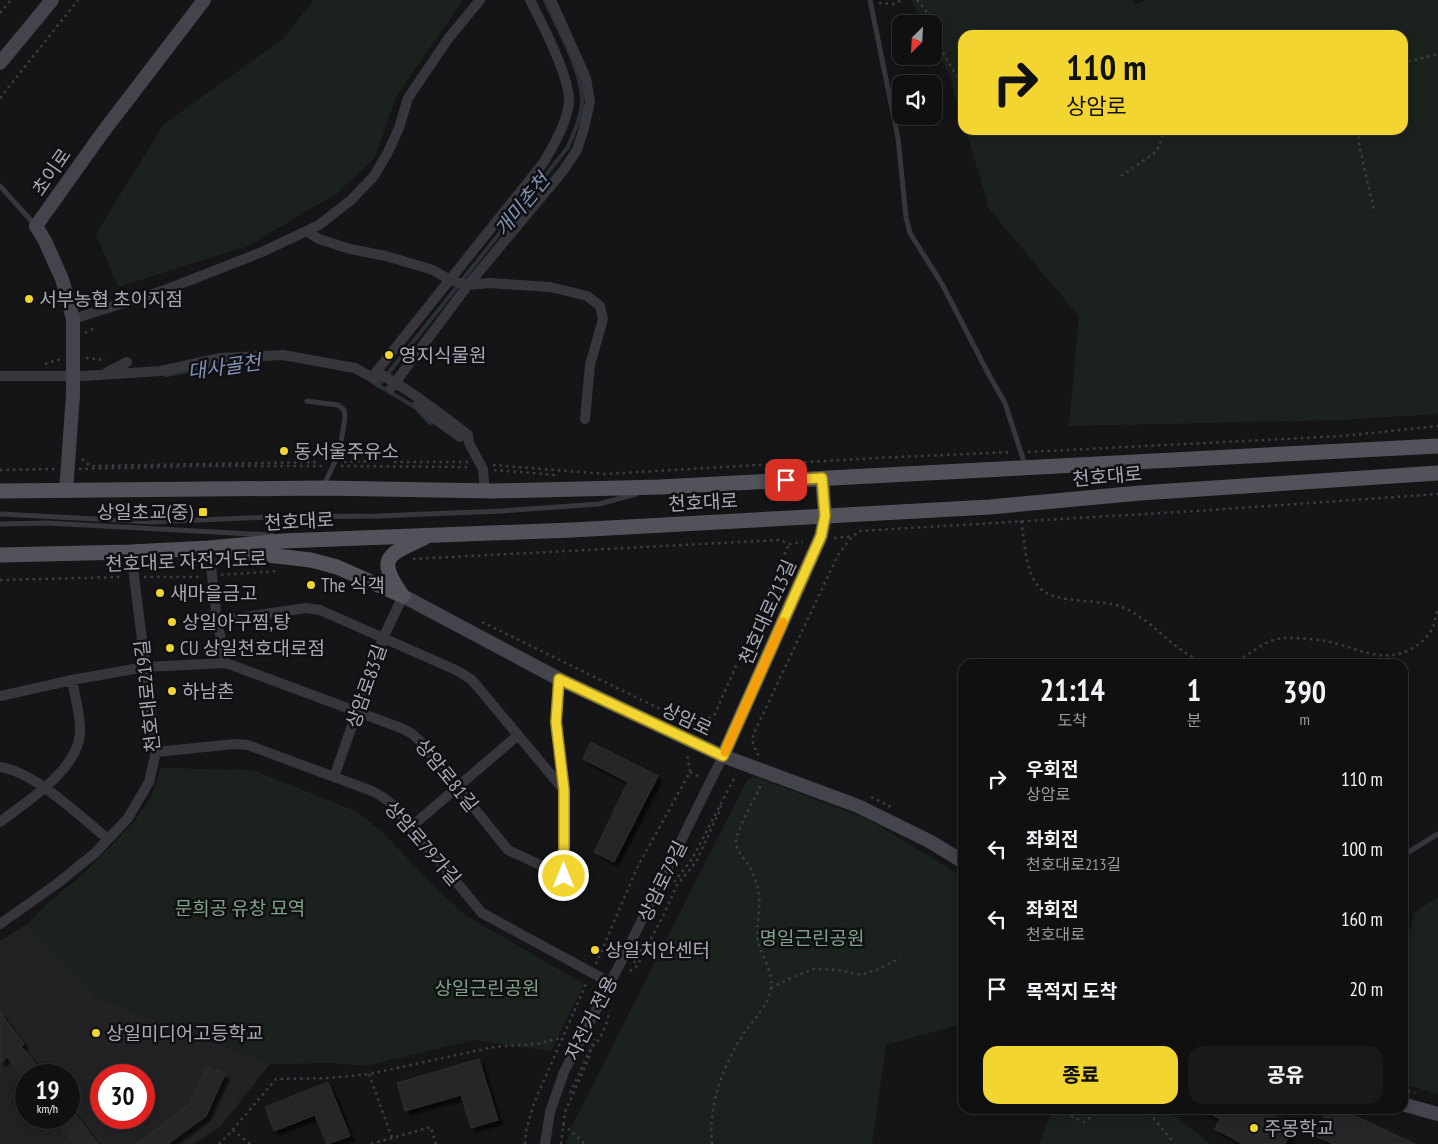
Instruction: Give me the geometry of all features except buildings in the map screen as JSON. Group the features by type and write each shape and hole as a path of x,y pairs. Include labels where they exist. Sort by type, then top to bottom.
{"main road":[{"name":"천호대로","path":"0,491 322,488 485,491 660,487 1438,446"},
{"name":"천호대로","path":"0,555 131,552 209,548 283,541 572,530 825,516 1018,504 1140,493 1438,473"},
{"path":"403,596 391,580 387,569 389,560 394,552 430,535"},
{"path":"209,548 260,556 311,560 337,567 403,596"}],"street":[{"path":"0,63 52,0"},
{"name":"초이로","path":"68,469 73,395 73,319 62,279 36,226 103,132 204,0"},
{"path":"73,319 165,290 262,252 318,225 351,200 374,176 388,152 399,128 408,98 448,39 480,0"},
{"path":"384,380 450,280 544,162 565,119 569,98 562,71 530,0"},
{"path":"384,380 468,285 563,171 577,150 590,102 586,78 551,0"},
{"path":"306,231 319,239 350,249 386,256 434,270 450,280 468,285 489,282 550,287 588,296 600,306 603,319 590,365 585,419"},
{"path":"0,376 162,371 220,358 283,355 355,368 384,380 469,443 488,467 485,491"},
{"path":"103,374 127,362"},
{"path":"28,368 48,376"},
{"path":"66,491 68,469"},
{"name":"천호대로213길","path":"723,756 819,540 825,516 822,478"},
{"path":"209,548 217,621 226,663"},
{"name":"천호대로219길","path":"0,924 58,883 95,853 128,818 149,782 156,752 131,552"},
{"name":"상암로","path":"403,596 559,679 723,756 858,806 931,842 958,859"},
{"name":"상암로83길","path":"334,777 383,638 403,596"},
{"path":"217,621 306,608 320,610 458,671 472,680 564,790"},
{"name":"상암로81길","path":"0,696 72,680 146,667 226,663 411,733 508,850 564,876 564,790 556,722 559,679"},
{"path":"0,822 56,777 68,764 80,736 80,722 72,680"},
{"path":"411,827 518,735"},
{"name":"상암로79가길","path":"156,752 236,744 248,746 381,796 392,804 482,913 611,983"},
{"name":"상암로79길","path":"545,1144 550,1112 564,1072 611,983 723,756"},
{"path":"0,767 22,774 44,787 108,839"},
{"path":"1408,1106 1438,1114"}],"lane":[{"path":"870,1 898,138 906,217 910,233 942,284 1005,403 1026,468"},
{"path":"0,186 36,226"},
{"path":"307,401 338,405 344,410 345,418 339,453 322,488"},
{"path":"0,514 153,522 269,517 387,516 502,511 599,504 660,487"},
{"path":"0,524 47,523 172,531 344,538"},
{"path":"1408,852 1438,834"}],"path":[{"path":"0,13 11,0"},
{"path":"0,98 78,0"},
{"path":"870,1 893,4 902,0"},
{"path":"917,0 928,15"},
{"path":"942,50 958,78"},
{"path":"1408,62 1438,54"},
{"path":"1121,176 1157,151 1163,135"},
{"path":"1359,135 1358,140 1374,210"},
{"path":"0,470 193,466 488,467 605,474 876,458 1342,436 1438,426"},
{"path":"78,456 90,466 320,462"},
{"path":"339,462 377,461"},
{"path":"394,462 472,462"},
{"path":"488,467 521,473 602,477 730,471"},
{"path":"757,754 752,740 755,731 838,555 849,540 859,531 1202,511 1438,494"},
{"path":"1018,504 1032,574 1042,590 1048,594 1092,603 1110,604 1123,608 1140,617 1185,654 1194,659"},
{"path":"404,559 779,540 789,544 715,714 697,727 482,622"},
{"name":"천호대로 자전거도로","path":"0,580 212,576 279,571"},
{"path":"1240,659 1268,642 1282,638 1326,641 1373,655 1388,656 1404,653 1426,637 1433,627 1438,608"},
{"path":"524,1144 534,1103 637,868 690,772"},
{"path":"666,899 674,882 692,859 736,775 744,773"},
{"path":"712,1144 714,1104 722,1074 743,1035 767,1002 771,988 771,976 758,940 760,914 758,887 750,868 741,856 736,844 738,831 759,791"},
{"path":"627,977 631,969 637,966 677,885 696,862 721,808 720,803"},
{"name":"자전거 전용","path":"631,969 654,924"},
{"path":"771,988 814,969 839,970 861,975 879,969 900,958"},
{"name":"자전거 전용","path":"559,1144 562,1111 591,1048 597,1044 608,1019 612,1004"},
{"path":"219,1144 276,1079 330,1078 369,1074 494,1047 537,1044 563,1038"},
{"path":"524,1144 525,1131 534,1102 560,1040 563,1038"},
{"path":"559,1144 565,1112 589,1058 591,1048"},
{"path":"369,1074 392,1138"},
{"path":"1067,1114 1084,1122 1094,1114"},
{"path":"1150,1114 1175,1144"},
{"path":"563,1124 585,1144"},
{"path":"371,1144 431,1127 436,1144"},
{"path":"233,1130 250,1144"}],"shaded area":[{"name":"상일미디어고등학교","path":"27,924 96,997 270,1064 220,1127 194,1144 0,1144 0,941"}],"green space":[{"path":"314,0 463,0 396,97 375,158 337,193 248,246 118,287 96,234 164,124 283,39"},
{"path":"911,0 1132,0 1136,4 1148,0 1438,0 1438,414 1339,420 1069,426 1079,316 989,209 967,135 1408,135 1408,30 958,30 958,105 949,74 942,60 942,15 918,15"},
{"name":"문희공 유창 묘역","path":"161,768 253,770 355,811 380,830 465,915 584,984 551,1051 474,1040 366,1066 333,1063 270,1064 96,997 27,924 47,904 83,874 134,822 151,797"},
{"name":"명일근린공원","path":"756,777 869,820 958,874 958,1025 886,1045 872,1144 566,1144 571,1128 747,780"},
{"path":"1438,897 1438,1094 1408,1085 1408,939 1414,913"},
{"path":"1051,1114 1172,1114 1211,1144 1039,1144"}],"waterway":[{"name":"개미촌천","path":"378,386 568,147 581,110 581,87 568,49 545,0"},
{"name":"대사골천","path":"166,375 235,362"},
{"name":"대사골천","path":"371,381 415,407 430,423"}],"slow traffic":[{"path":"725,752 783,622"}],"place":[{"name":"서부농협 초이지점","path":"29,299"},
{"name":"영지식물원","path":"389,355"},
{"name":"동서울주유소","path":"284,451"},
{"name":"상일초교(중)","path":"203,512"},
{"name":"The 식객","path":"311,585"},
{"name":"새마을금고","path":"160,593"},
{"name":"상일아구찜,탕","path":"172,622"},
{"name":"CU 상일천호대로점","path":"170,648"},
{"name":"하남촌","path":"172,691"},
{"name":"상일치안센터","path":"595,950"},
{"name":"상일미디어고등학교","path":"96,1033"},
{"name":"주몽학교","path":"1254,1128"}],"route":[{"path":"564,876 564,790 556,722 559,679 723,756 821,536 825,516 822,478 786,480"}],"park label":[{"name":"상일근린공원","path":"487,988"}]}
